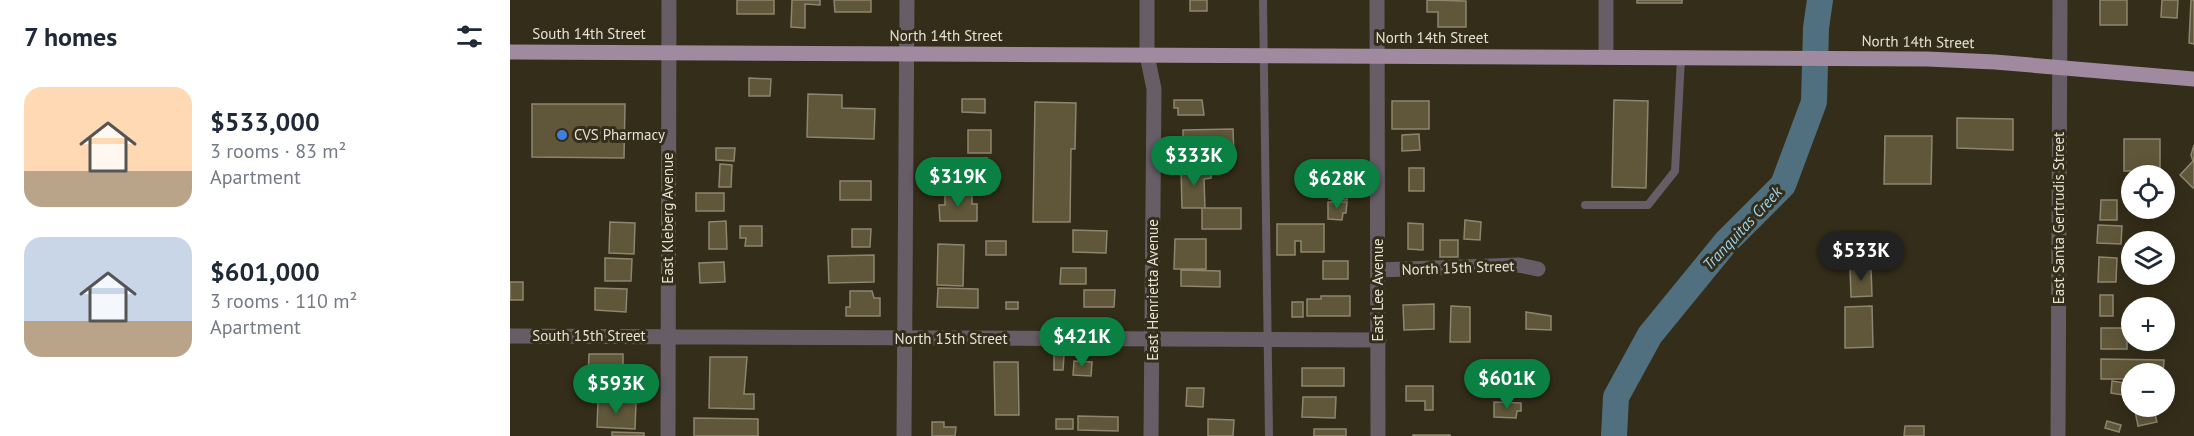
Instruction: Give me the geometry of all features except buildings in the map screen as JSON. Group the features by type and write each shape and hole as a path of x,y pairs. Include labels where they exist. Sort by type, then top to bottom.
{"main road":[{"name":"South 14th Street","path":"510,52 669,52"},
{"name":"North 14th Street","path":"669,52 1859,59 1995,62 2194,79"}],"street":[{"name":"East Kleberg Avenue","path":"668,436 669,0"},
{"path":"904,436 907,0"},
{"name":"East Henrietta Avenue","path":"1147,0 1148,55 1154,89 1151,436"},
{"name":"East Lee Avenue","path":"1377,0 1378,436"},
{"path":"1606,0 1606,57"},
{"name":"East Santa Gertrudis Street","path":"2058,436 2060,0"},
{"name":"North 15th Street","path":"1378,270 1519,265 1538,269"},
{"name":"South 15th Street","path":"510,336 667,336"},
{"name":"North 15th Street","path":"667,336 1379,340"}],"lane":[{"path":"1263,0 1269,436"},
{"path":"1585,205 1648,205 1675,171 1681,59"}],"waterway":[{"name":"Tranquitas Creek","path":"1614,436 1616,397 1650,335 1726,242 1783,185 1814,102 1816,28 1820,0"}],"place":[{"name":"CVS Pharmacy","path":"562,135"}]}
